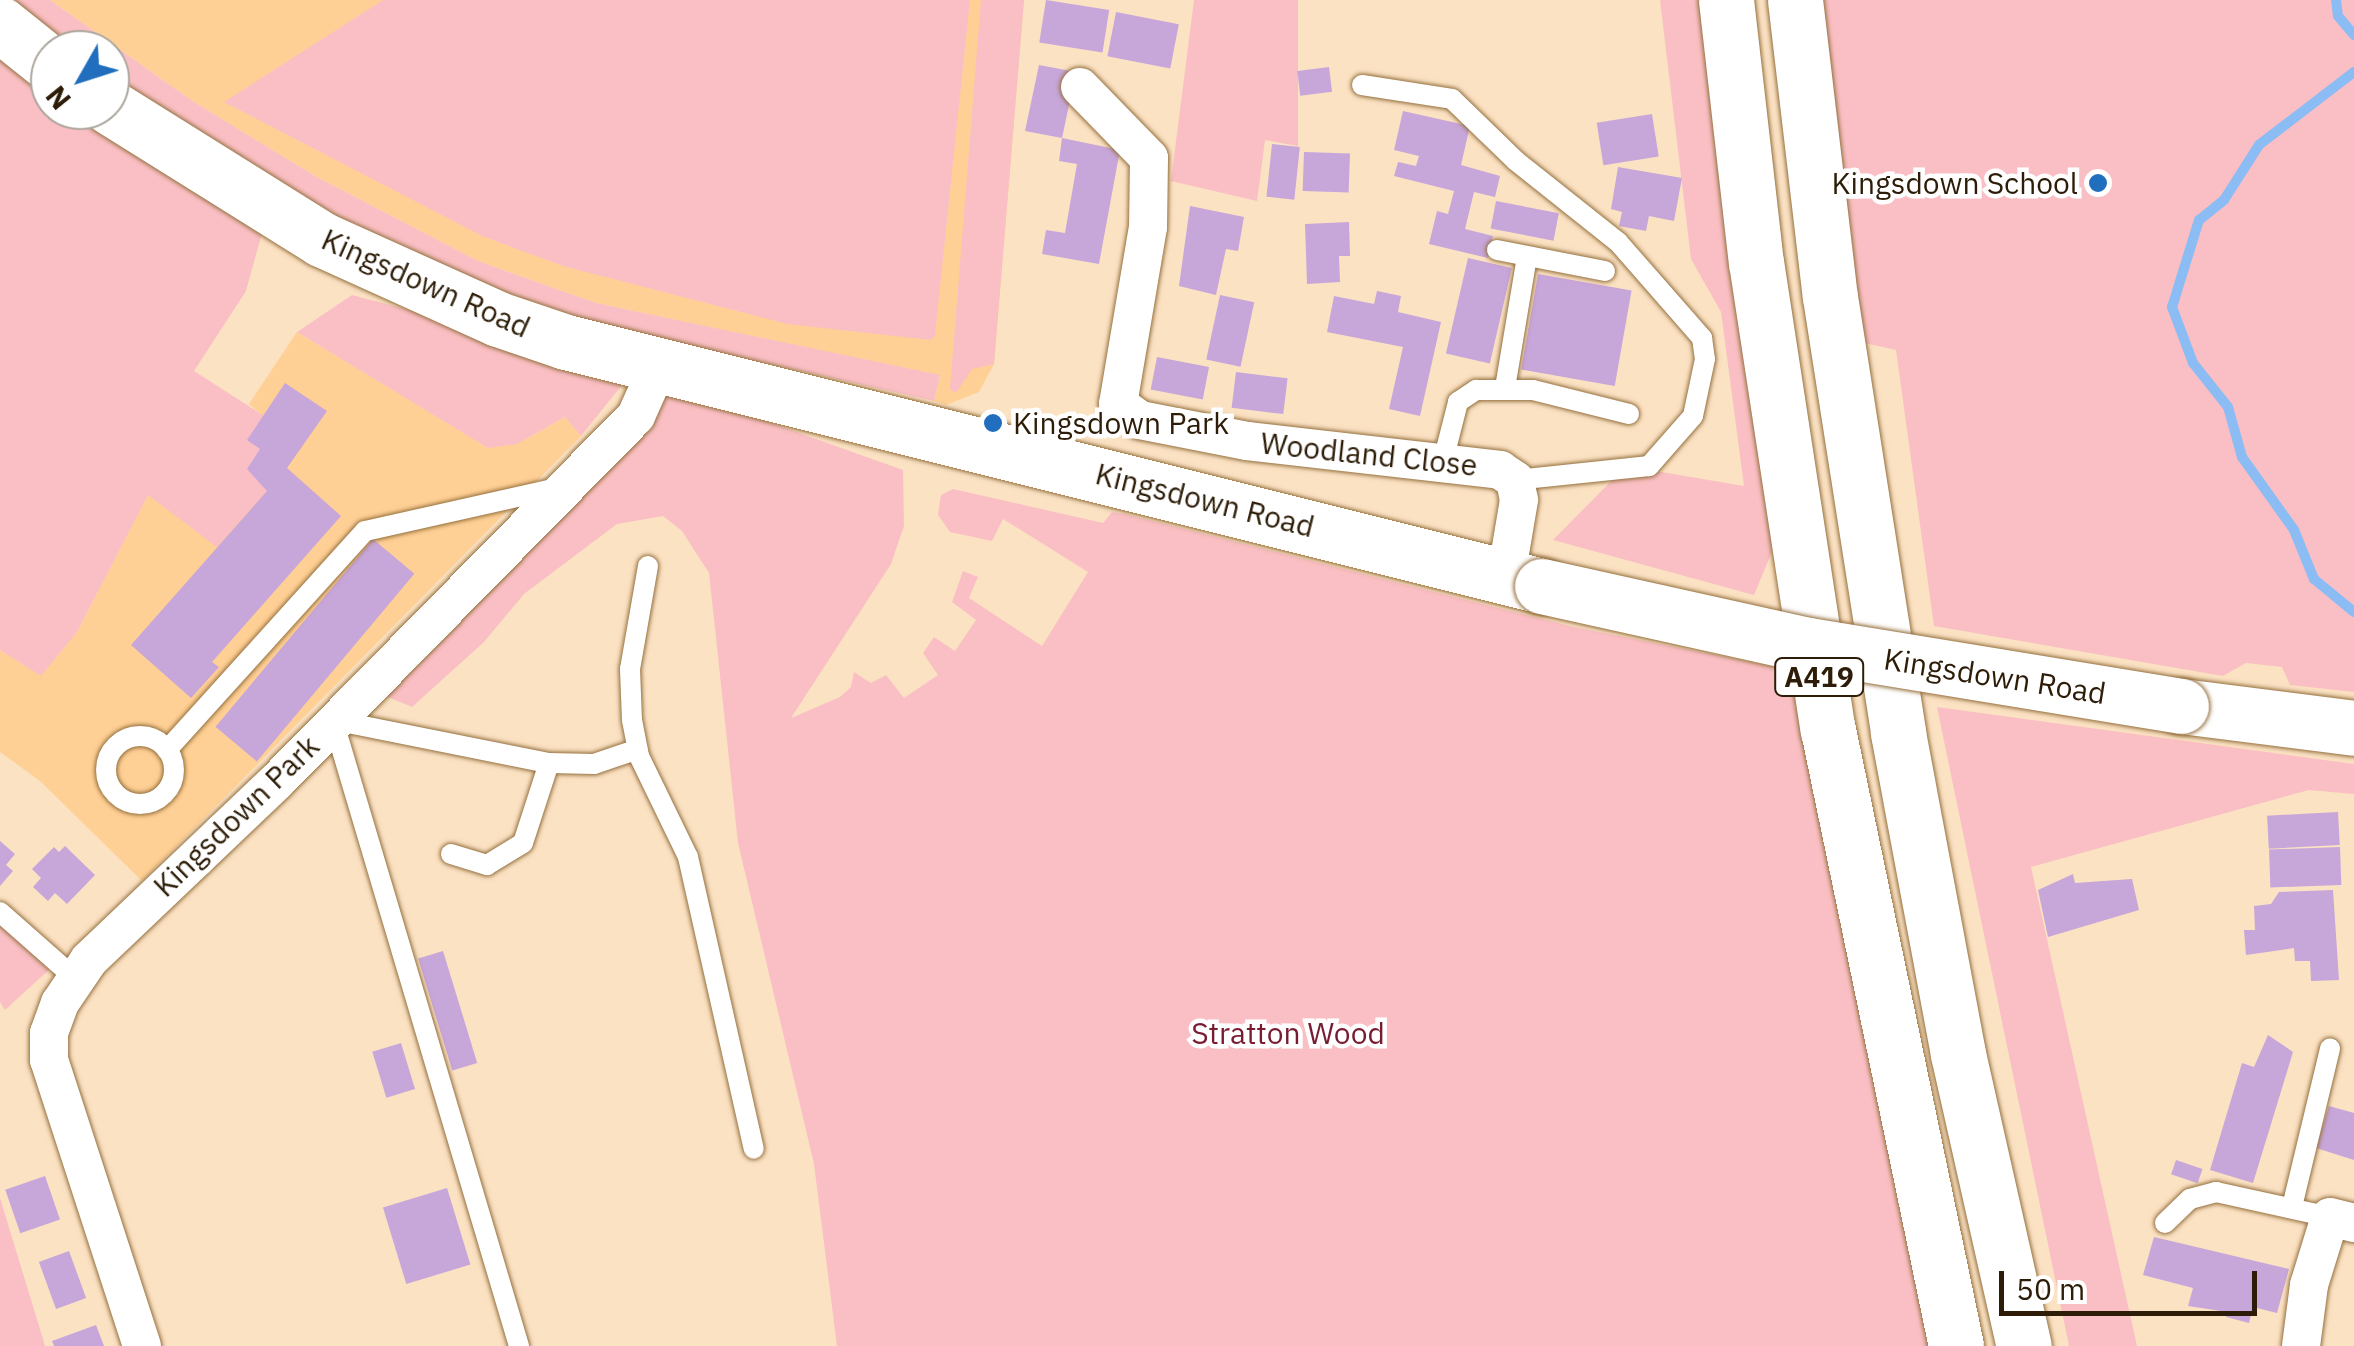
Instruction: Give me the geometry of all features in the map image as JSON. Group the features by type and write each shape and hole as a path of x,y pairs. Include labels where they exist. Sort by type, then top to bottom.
{"main road":[{"name":"A419","path":"1726,0 1756,262 1828,730 1956,1346"},
{"name":"A419","path":"1795,0 1830,298 1898,734 1958,1054 2024,1346"},
{"path":"0,24 30,48"},
{"name":"Kingsdown Road","path":"130,120 321,240 498,319 657,369 1524,581 1809,645 2181,706 2354,728"}],"street":[{"name":"Woodland Close","path":"1080,87 1149,158 1148,227 1116,392 1125,411 1247,441 1500,470 1515,480 1524,581"},
{"name":"Kingsdown Park","path":"142,1346 49,1060 49,1033 76,979 636,416 657,369"},
{"path":"2301,1346 2309,1285 2342,1220"}],"lane":[{"path":"1362,85 1452,100 1516,161 1618,242 1702,338 1705,358 1693,416 1649,466 1515,480"},
{"path":"1497,250 1605,272"},
{"path":"1505,388 1527,257"},
{"path":"1443,461 1458,402 1476,390 1505,388 1629,414"},
{"path":"167,750 365,531 564,488"},
{"path":"648,566 630,670 638,749 688,858 754,1150"},
{"path":"519,1346 334,720 549,763 594,764 638,749"},
{"path":"452,854 487,865 523,843 549,763"},
{"path":"0,912 76,979"},
{"path":"2292,1207 2330,1049"},
{"path":"2165,1223 2176,1207 2203,1193 2234,1192 2342,1220"}],"shaded area":[{"path":"50,0 1024,0 994,364 979,392 946,405 934,401 940,376 596,303 478,261 315,176 194,102 130,57 130,30 92,30"},
{"path":"297,332 380,382 517,444 565,417 581,436 142,881 40,781 0,752 0,650 41,675 77,632 148,494 267,490 247,469 263,416 249,404"}],"green space":[{"path":"0,0 50,0 92,30 38,30"},
{"path":"383,0 970,0 935,335 931,340 787,324 563,266 482,236 224,102"},
{"path":"981,0 1024,0 994,364 972,369 956,393 950,389"},
{"path":"1194,0 1298,0 1298,146 1265,140 1257,201 1171,181"},
{"path":"1660,0 1699,0 1764,406 1772,552 1754,595 1553,540 1626,466 1744,486 1721,312 1691,259"},
{"path":"1818,0 2354,0 2354,692 2290,685 2282,667 2246,663 2223,676 1934,626 1896,350 1860,342"},
{"path":"0,52 30,74 30,130 130,130 130,57 194,102 315,176 478,261 596,303 940,375 934,401 575,320 262,233 246,291 194,371 264,416 267,491 217,547 148,495 77,632 41,676 0,650"},
{"path":"352,295 553,348 622,385 581,436 565,417 517,444 488,448 297,332"},
{"name":"Stratton Wood","path":"667,391 681,391 903,470 904,526 891,564 791,718 840,697 851,687 854,672 871,683 886,675 904,698 938,675 923,653 934,637 955,651 976,620 952,602 963,571 978,577 969,598 1042,646 1088,572 1003,519 992,541 950,532 938,515 941,495 953,489 1103,523 1112,512 1125,514 1574,627 1792,670 1933,1346 837,1346 814,1164 738,843 709,573 682,531 663,516 617,524 524,594 484,642 412,707 388,697 384,686"},
{"path":"1937,707 2354,764 2354,794 2309,790 2031,867 2137,1346 2069,1346"},
{"path":"0,926 51,968 5,1010 0,1002"},
{"path":"0,1198 43,1339 45,1346 0,1346"}],"building":[{"path":"1046,0 1109,10 1102,52 1039,42"},
{"path":"1116,12 1179,24 1170,68 1107,56"},
{"path":"1039,65 1076,72 1062,138 1025,131"},
{"path":"1329,67 1332,92 1300,96 1297,71"},
{"path":"1403,111 1470,126 1461,165 1500,176 1495,197 1474,192 1465,229 1493,236 1488,258 1429,244 1437,211 1448,214 1454,191 1394,176 1398,162 1416,166 1419,156 1394,150"},
{"path":"1652,114 1659,156 1603,165 1597,123"},
{"path":"1062,138 1120,150 1099,264 1042,254 1046,230 1065,233 1077,164 1059,161"},
{"path":"1272,144 1300,147 1294,200 1266,197"},
{"path":"1304,152 1350,154 1349,193 1303,191"},
{"path":"1618,167 1682,178 1674,221 1649,216 1646,231 1619,226 1622,212 1611,209"},
{"path":"1496,201 1559,213 1553,241 1491,228"},
{"path":"1190,206 1244,217 1238,251 1226,249 1216,295 1179,286"},
{"path":"1349,222 1350,256 1339,256 1340,282 1307,284 1305,224"},
{"path":"1468,258 1512,268 1490,364 1446,353"},
{"path":"1538,274 1632,290 1615,386 1521,370"},
{"path":"1377,291 1401,296 1398,312 1441,322 1420,416 1389,409 1403,347 1327,332 1334,296 1374,304"},
{"path":"1220,295 1254,302 1241,367 1206,360"},
{"path":"1157,357 1209,367 1203,400 1151,389"},
{"path":"1236,372 1288,378 1283,414 1232,408"},
{"path":"285,383 327,411 287,468 341,516 212,662 219,667 191,698 131,645 267,491 247,469 260,449 247,440"},
{"path":"373,539 414,574 257,761 216,727"},
{"path":"2338,812 2340,845 2269,849 2267,816"},
{"path":"0,841 15,854 6,865 13,871 0,886"},
{"path":"65,846 95,875 67,904 55,893 48,901 33,887 41,878 32,869 54,847 59,852"},
{"path":"2340,847 2341,885 2270,887 2269,849"},
{"path":"2073,874 2075,883 2132,879 2139,910 2048,937 2038,890"},
{"path":"2333,890 2339,980 2311,981 2310,961 2295,961 2294,948 2246,955 2244,930 2255,930 2254,906 2271,904 2279,892"},
{"path":"443,951 477,1063 452,1070 418,959"},
{"path":"2268,1035 2293,1052 2253,1183 2210,1170 2242,1063 2254,1067"},
{"path":"401,1043 415,1089 386,1098 372,1052"},
{"path":"2329,1106 2354,1113 2354,1160 2316,1148"},
{"path":"2176,1160 2202,1169 2198,1183 2171,1174"},
{"path":"45,1176 60,1219 20,1233 5,1190"},
{"path":"447,1188 470,1265 406,1284 383,1208"},
{"path":"2154,1237 2289,1269 2277,1313 2253,1307 2249,1323 2226,1317 2228,1312 2188,1306 2193,1288 2143,1275"},
{"path":"69,1251 86,1298 56,1309 39,1262"},
{"path":"96,1325 104,1346 54,1346 52,1341"}],"waterway":[{"path":"2336,0 2338,16 2354,35"},
{"path":"2354,72 2259,145 2224,200 2199,220 2172,307 2193,363 2228,407 2242,457 2294,530 2314,579 2354,612"}],"place":[{"name":"Kingsdown School","path":"2098,183"},
{"name":"Kingsdown Park","path":"993,423"}]}
